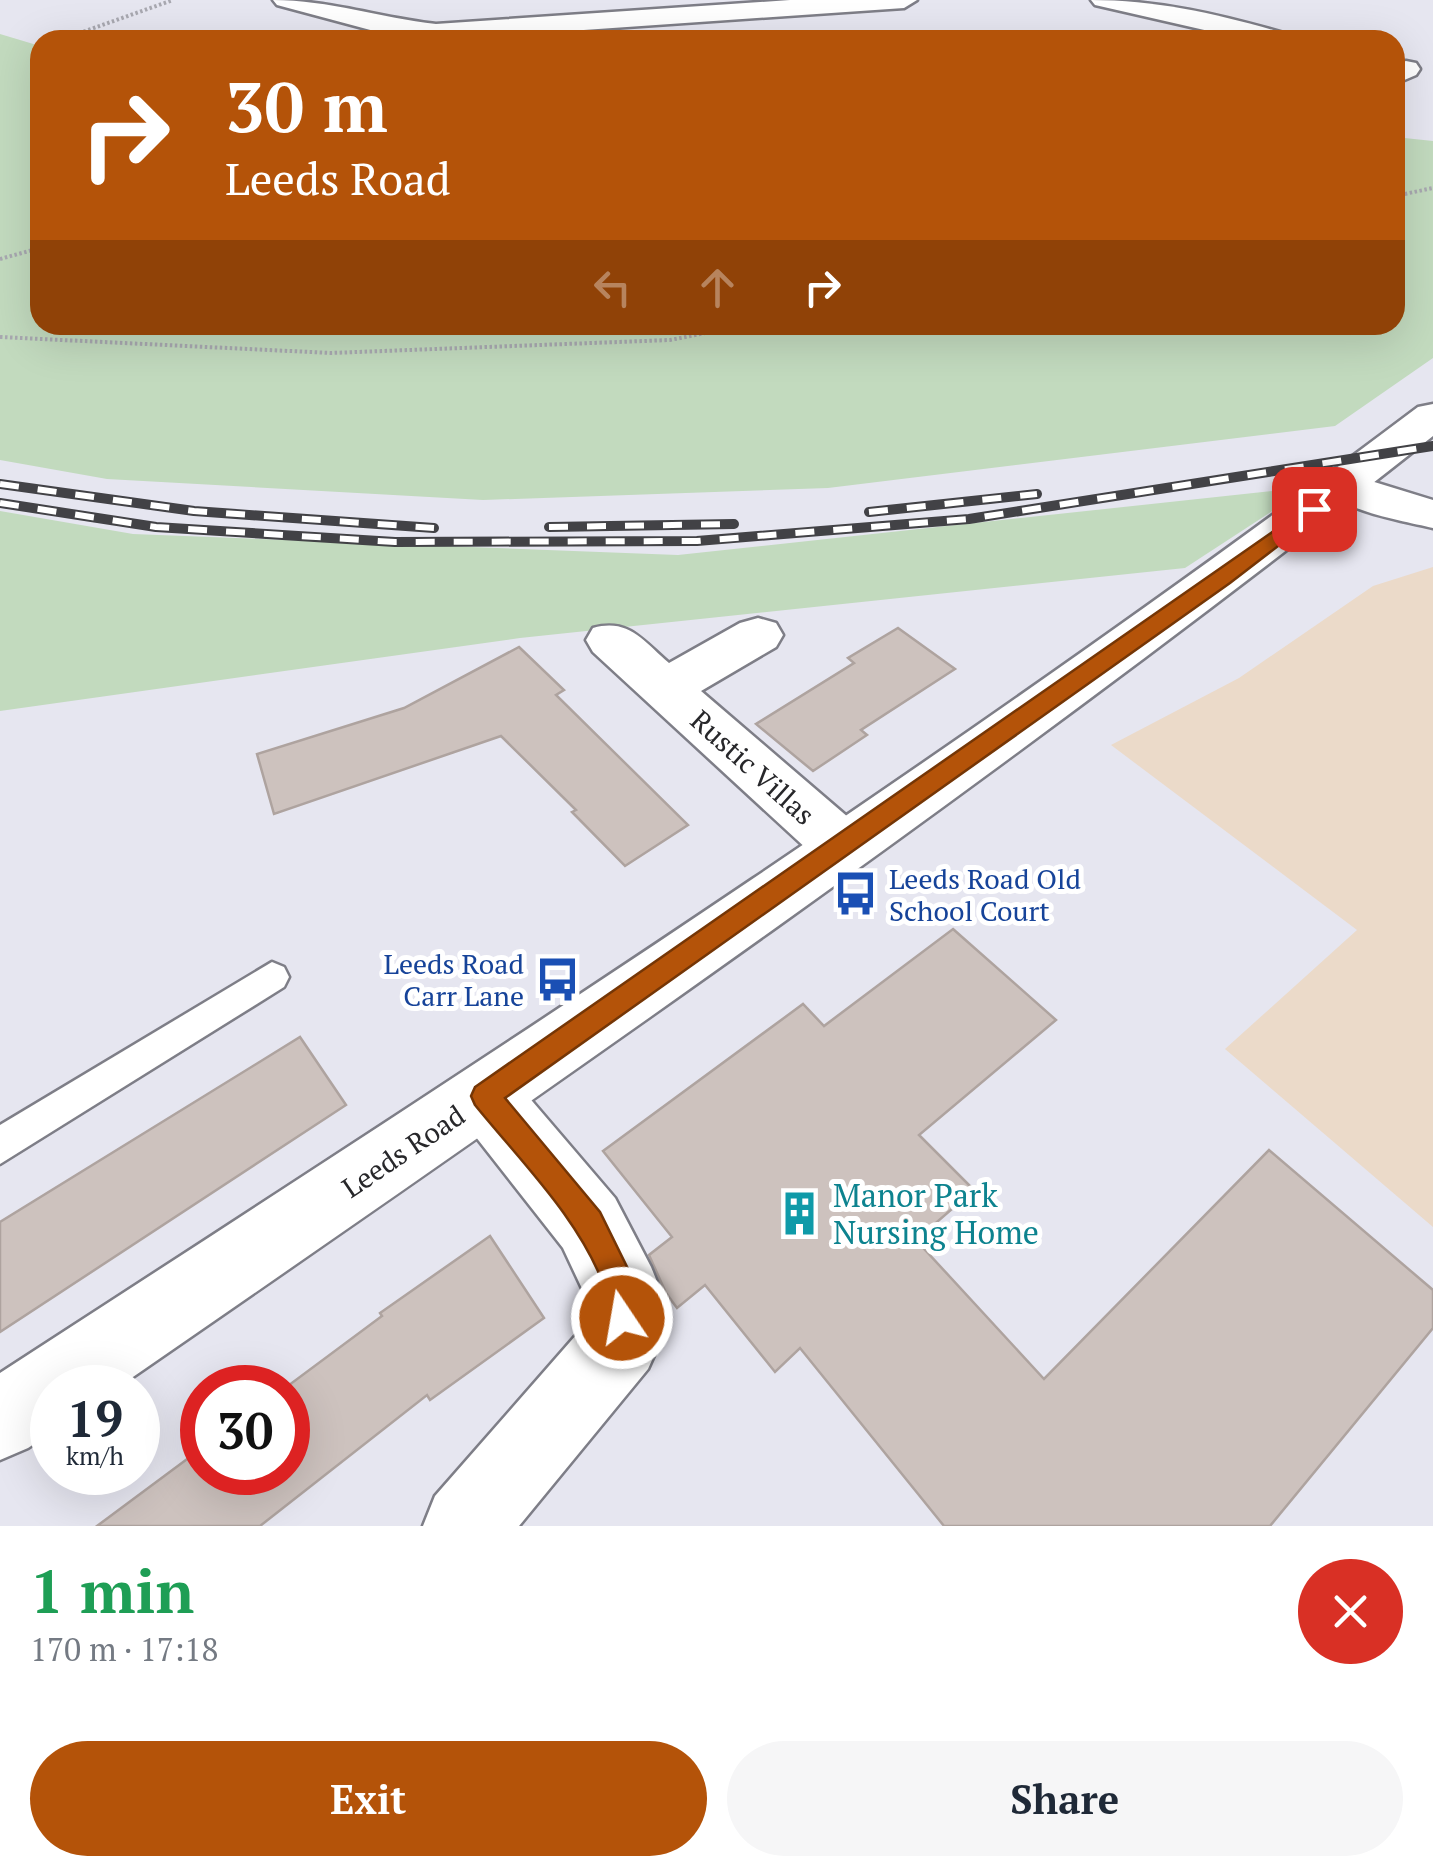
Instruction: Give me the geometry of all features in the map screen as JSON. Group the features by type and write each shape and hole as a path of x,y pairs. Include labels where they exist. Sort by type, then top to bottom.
{"street":[{"path":"286,0 389,27 417,30"},
{"path":"331,12 358,0"},
{"path":"588,30 664,29 748,6 904,0"},
{"path":"1104,0 1243,30"},
{"name":"Leeds Road","path":"0,1420 485,1096 842,846 1222,578 1433,416"},
{"path":"1345,486 1391,504 1433,514"},
{"name":"Rustic Villas","path":"665,688 758,635"},
{"name":"Rustic Villas","path":"611,640 842,846"},
{"path":"465,1526 621,1342 624,1294 589,1223 485,1096"}],"lane":[{"path":"0,1146 272,977"}],"path":[{"path":"88,30 173,0"},
{"path":"1405,194 1433,188"},
{"path":"0,259 30,251"},
{"path":"0,337 330,353 670,340 695,335"}],"shaded area":[{"path":"1433,567 1433,1227 1225,1049 1357,930 1111,745 1239,678 1373,586"}],"green space":[{"path":"0,34 30,43 30,335 1405,335 1405,138 1433,141 1433,358 1335,426 828,488 483,500 107,479 0,460"},
{"path":"1309,487 1185,568 520,638 0,711 0,511 133,534 678,555"}],"building":[{"path":"898,628 955,669 861,730 867,735 813,771 756,724 854,663 848,658"},
{"path":"519,647 564,690 556,695 688,825 625,866 572,812 576,810 501,736 274,814 257,754 404,708"},
{"name":"Manor Park Nursing Home","path":"953,929 1056,1020 919,1135 974,1190 916,1240 1044,1379 1269,1150 1433,1290 1433,1328 1270,1526 944,1526 800,1348 775,1372 705,1285 677,1308 666,1293 649,1255 672,1237 603,1151 803,1004 824,1026"},
{"path":"300,1037 346,1105 0,1332 0,1222"},
{"path":"490,1236 544,1318 430,1400 427,1395 310,1487 310,1369 382,1316 380,1313"},
{"path":"180,1464 180,1495 300,1495 260,1526 97,1526 139,1495 160,1495 160,1479"}],"railway":[{"path":"0,503 156,527 395,542 697,541 969,519 1433,446"},
{"path":"0,484 194,511 434,528"},
{"path":"869,512 1037,494"},
{"path":"549,527 734,524"}],"place":[{"name":"Leeds Road Old School Court","path":"856,894"},
{"name":"Leeds Road Carr Lane","path":"557,979"},
{"name":"Manor Park Nursing Home","path":"800,1213"}],"route":[{"path":"622,1318 624,1294 589,1223 485,1096 1222,578 1314,509"}]}
